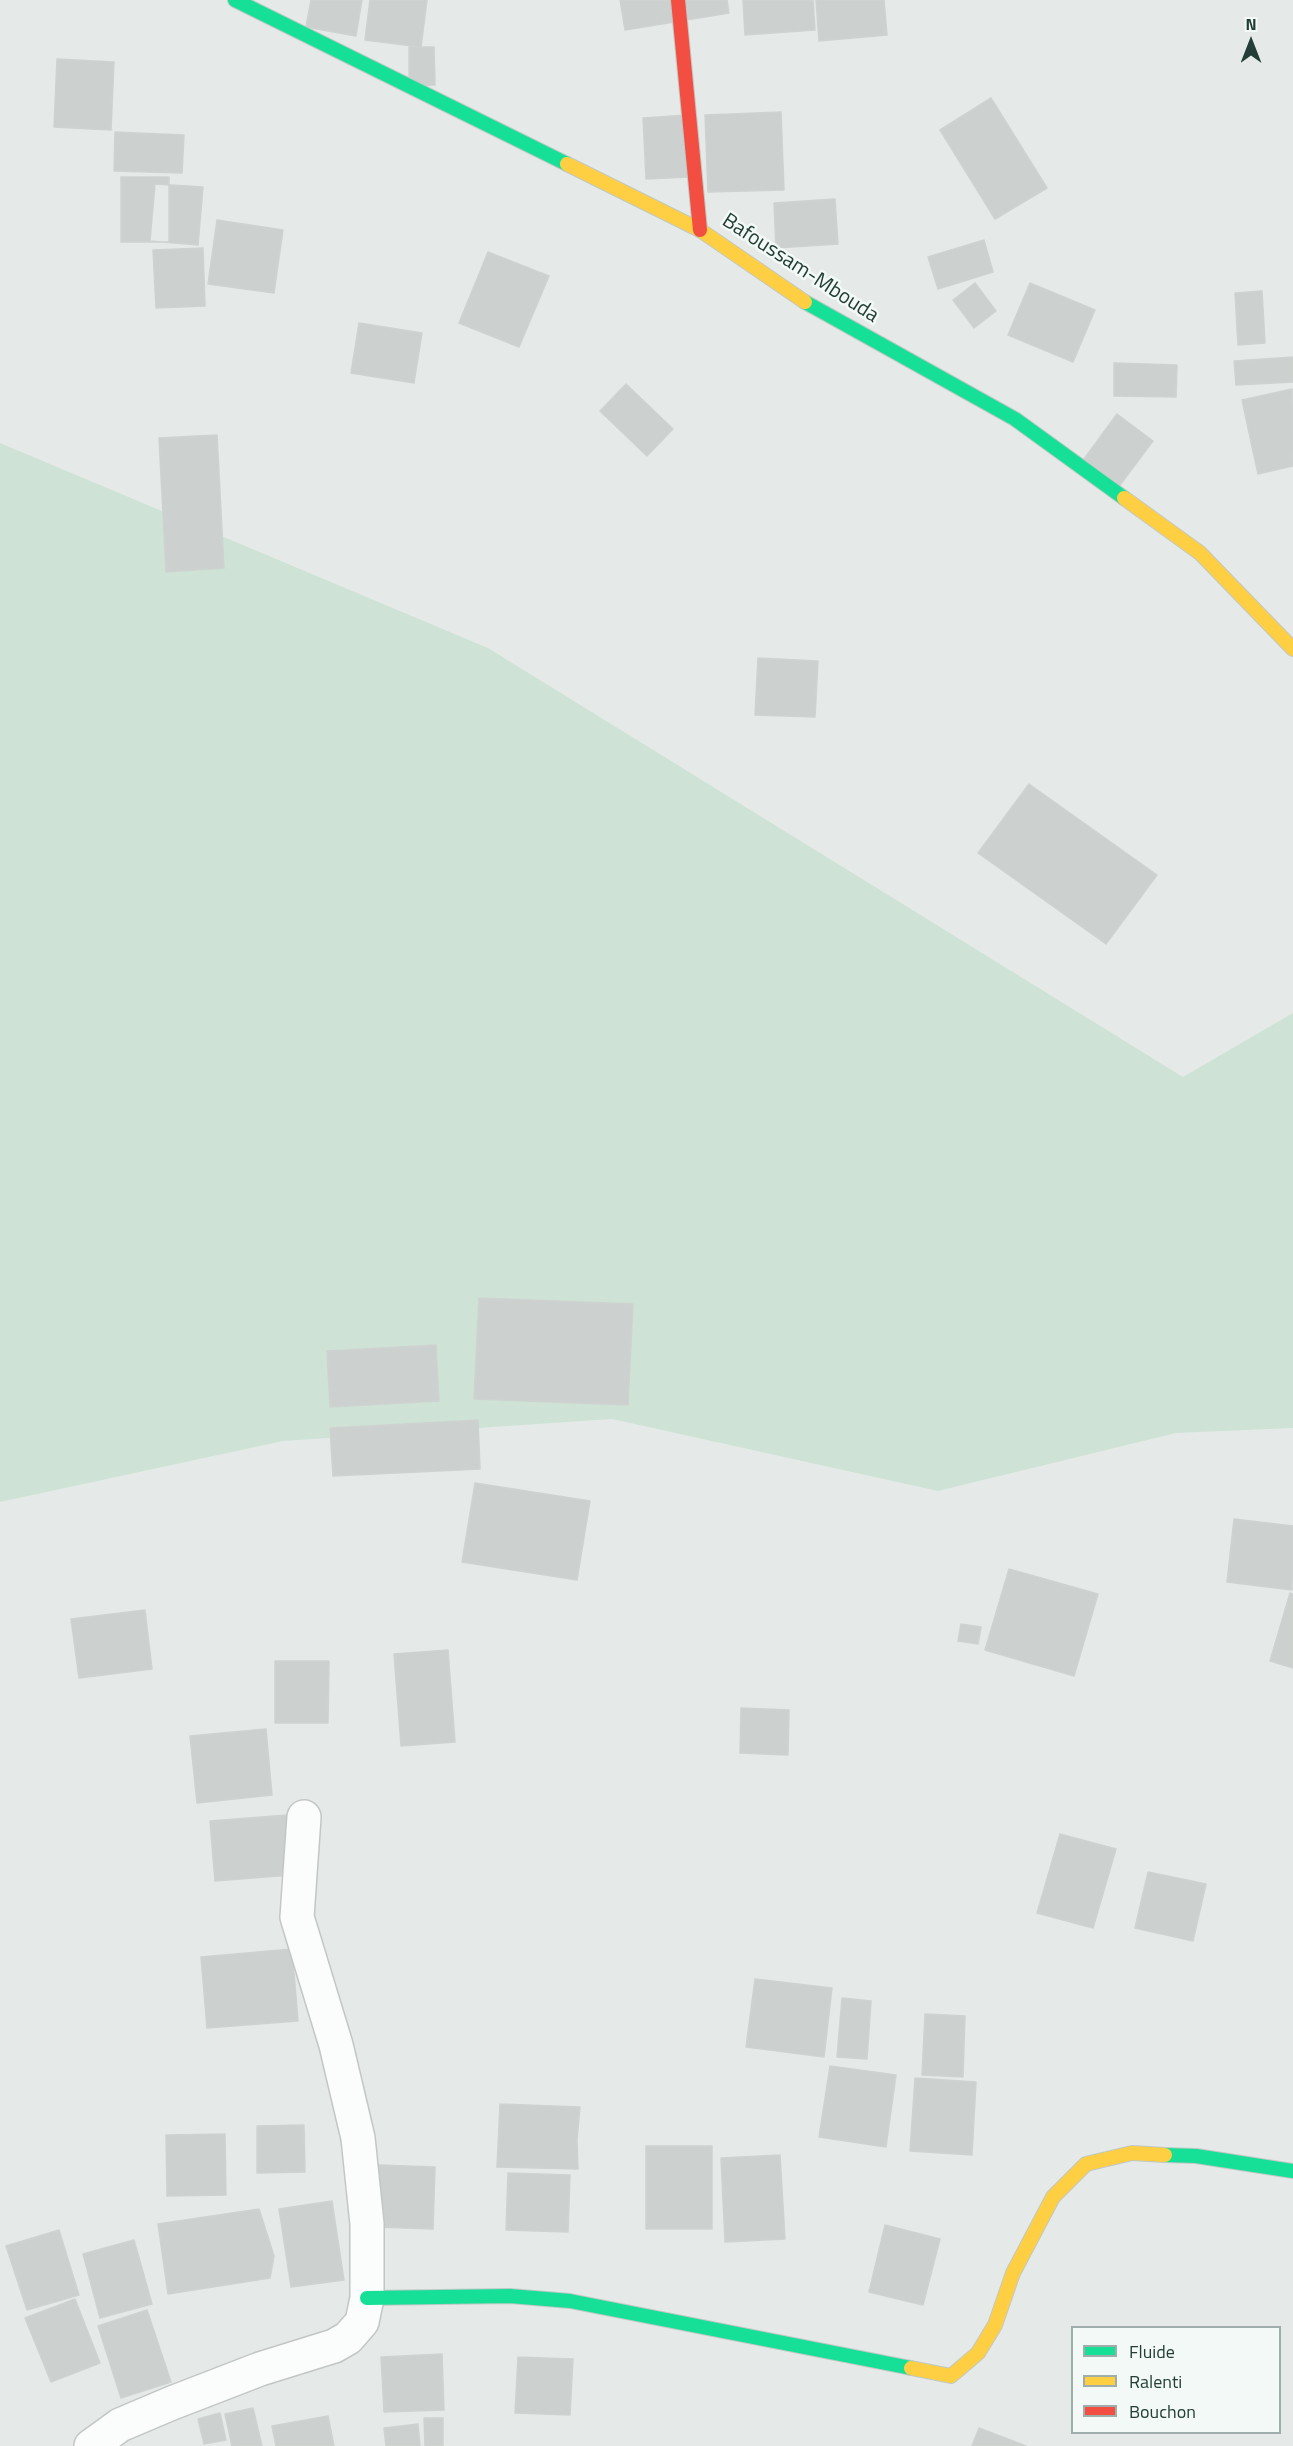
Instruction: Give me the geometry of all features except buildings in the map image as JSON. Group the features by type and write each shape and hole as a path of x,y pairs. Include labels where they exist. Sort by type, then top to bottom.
{"main road":[{"name":"Bafoussam-Mbouda","path":"235,0 700,230 822,313 1015,419 1200,553 1293,649"},
{"path":"678,0 700,230"},
{"path":"367,2298 510,2296 570,2301 693,2323 951,2376 978,2352 995,2325 1013,2273 1053,2197 1086,2164 1132,2153 1196,2156 1293,2171"}],"street":[{"path":"91,2446 120,2425 172,2403 260,2369 334,2346 348,2338 362,2322 367,2298 367,2224 358,2138 336,2045 297,1917 304,1817"}],"green space":[{"path":"0,443 488,648 1183,1077 1293,1013 1293,1428 1176,1433 938,1491 612,1419 283,1441 0,1502"}],"traffic: fast":[{"path":"235,0 567,164"},
{"path":"805,302 1015,419 1124,498"},
{"path":"1165,2155 1196,2156 1293,2171"},
{"path":"367,2298 510,2296 570,2301 911,2368"}],"traffic: slow":[{"path":"567,164 700,230 805,302"},
{"path":"1124,498 1200,553 1293,649"},
{"path":"911,2368 951,2376 978,2353 995,2325 1013,2273 1053,2197 1086,2164 1132,2153 1165,2155"}],"traffic: jam":[{"path":"678,0 700,230"}]}
